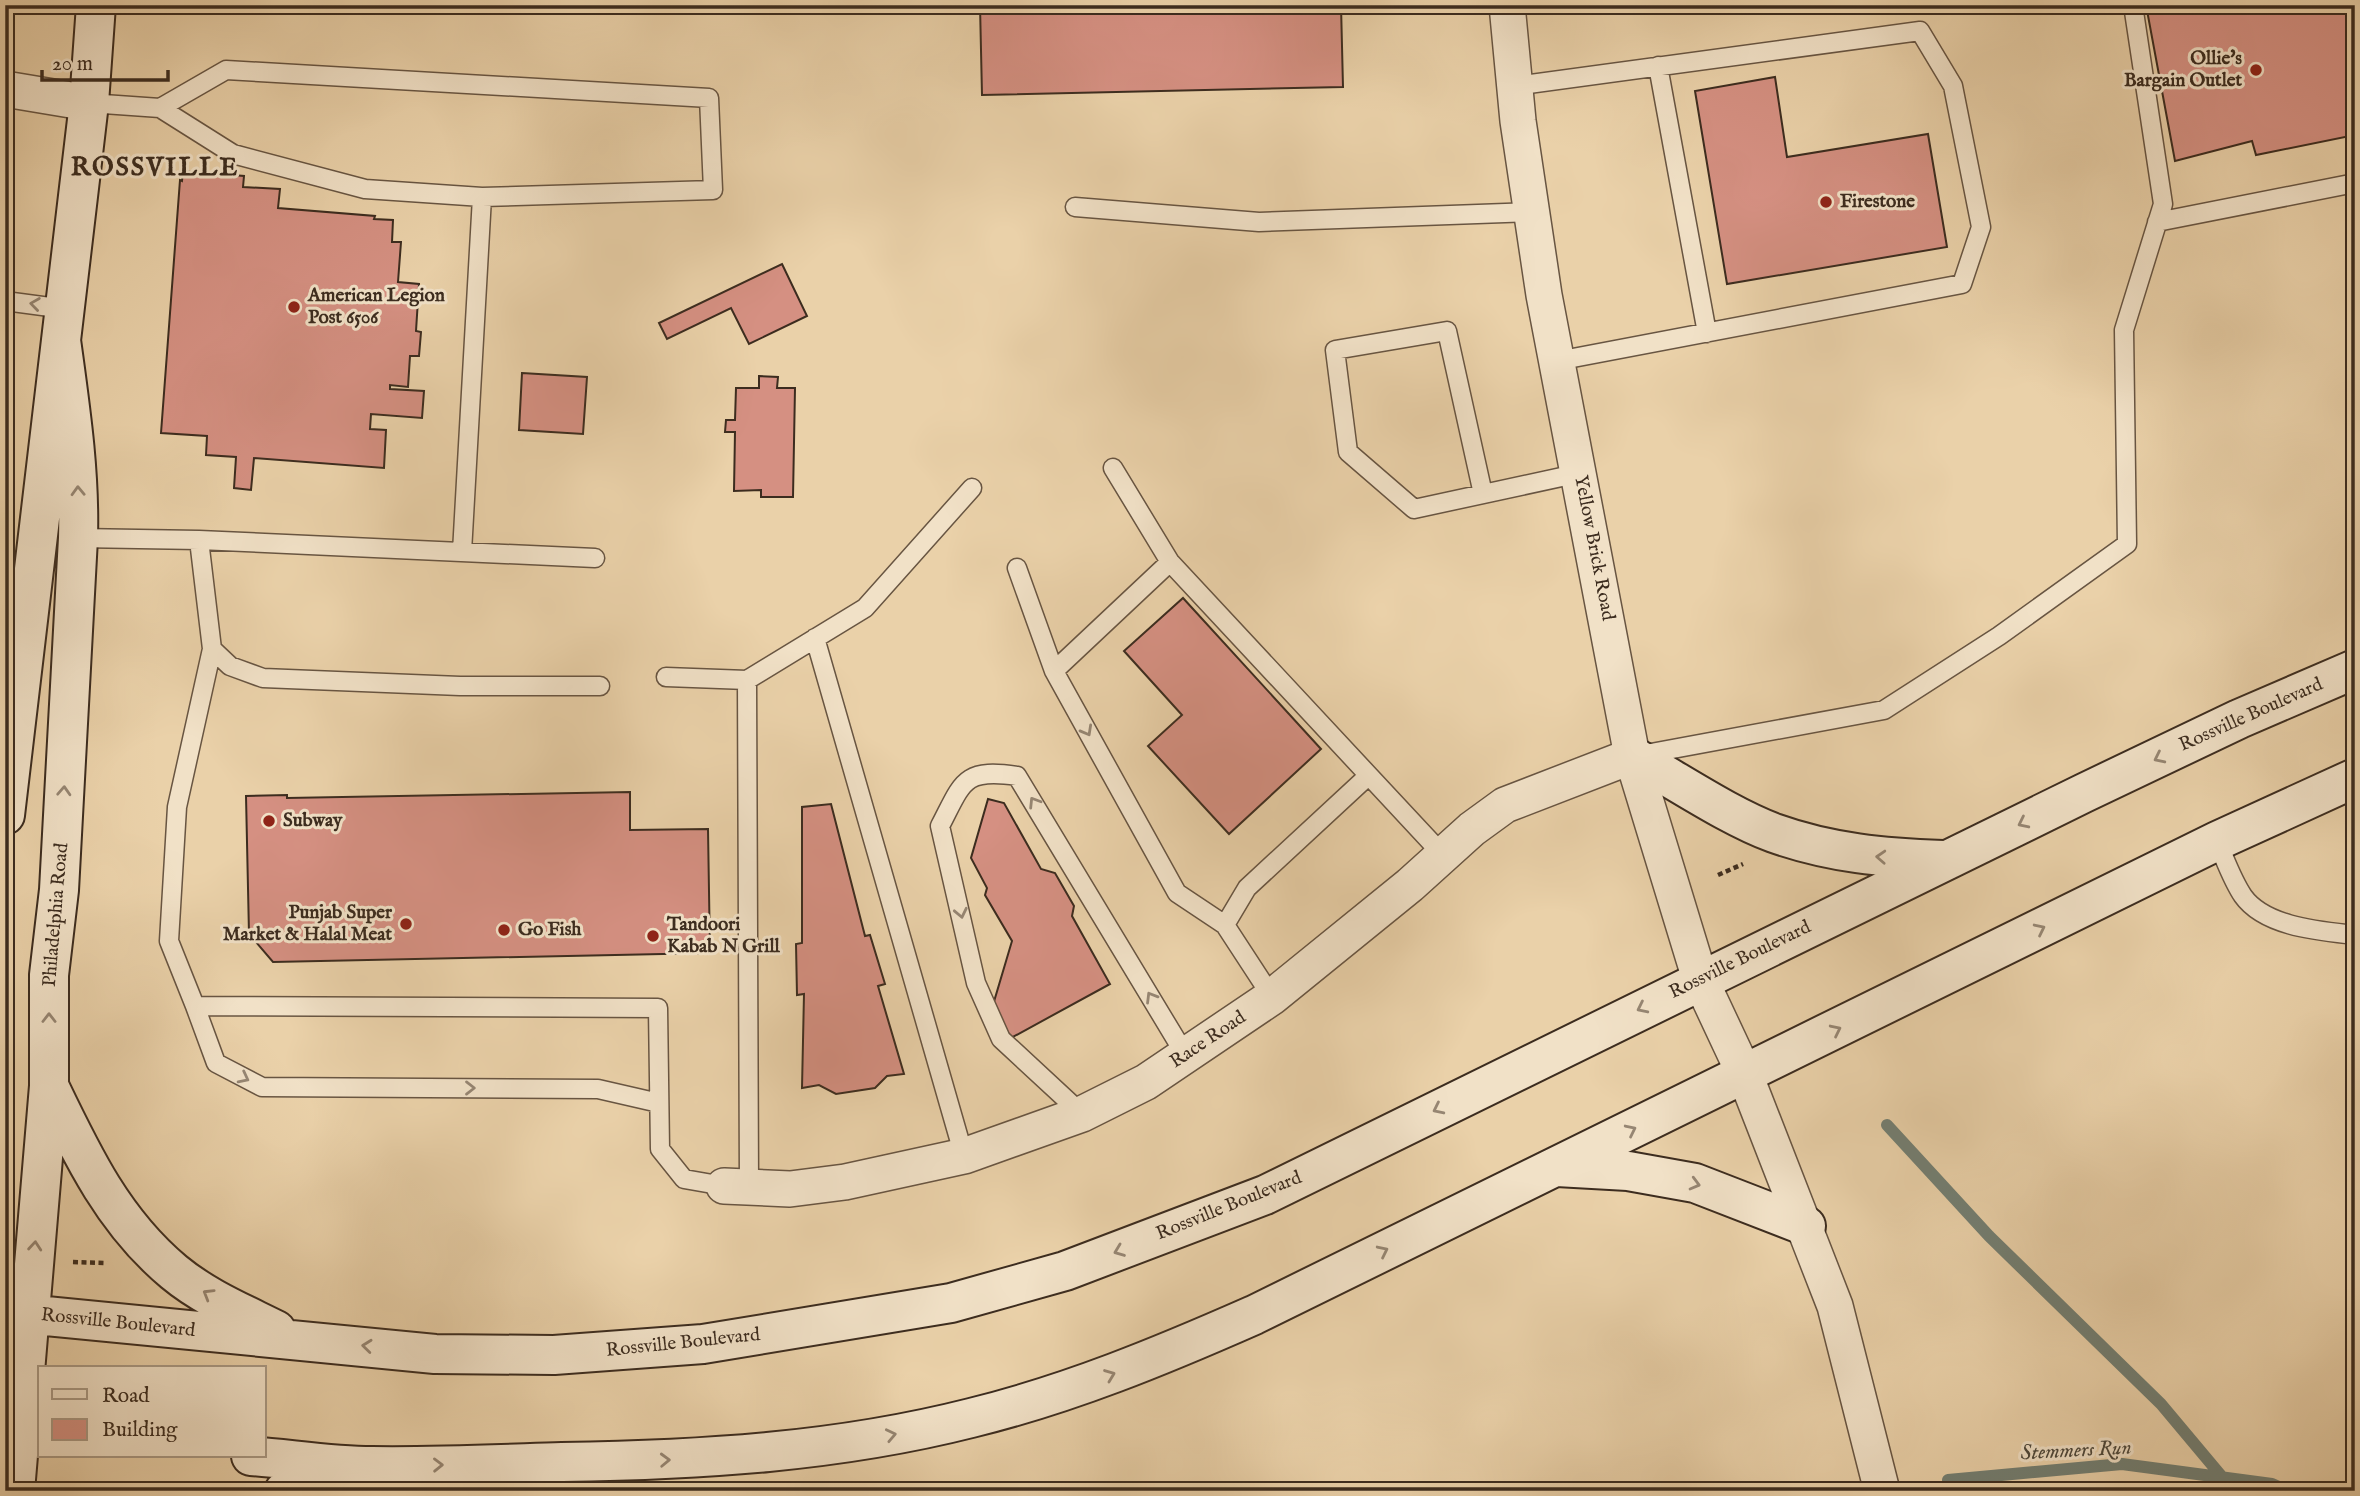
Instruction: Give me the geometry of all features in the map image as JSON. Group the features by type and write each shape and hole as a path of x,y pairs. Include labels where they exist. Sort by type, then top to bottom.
{"main road":[{"name":"Philadelphia Road","path":"5,815 89,103 96,5"},
{"name":"Philadelphia Road","path":"15,1491 22,1430 17,1313 49,1086 49,975 59,890 78,538 79,492 63,324"},
{"name":"Rossville Boulevard","path":"17,1313 435,1354 554,1355 703,1344 951,1303 1065,1271 1265,1195 1700,979 2239,719 2355,669"},
{"path":"1632,756 1772,832 1825,848 1871,857 1949,860"},
{"path":"266,1457 370,1466 673,1460 753,1455 856,1443 971,1418 1069,1390 1166,1354 1254,1315 2217,841 2355,778"},
{"path":"49,1086 86,1164 111,1206 144,1244 175,1273 212,1297 290,1338"},
{"path":"1555,1167 1628,1171 1695,1183 1806,1226"},
{"path":"284,1491 370,1466"}],"street":[{"name":"Yellow Brick Road","path":"1507,5 1531,212 1632,756 1700,979 1745,1075 1835,1306 1882,1491"},
{"path":"5,89 89,103"},
{"name":"Race Road","path":"737,1186 790,1189 845,1182 964,1156 1082,1114 1146,1082 1272,997 1505,806 1632,756"}],"lane":[{"path":"1632,756 1884,710 1999,636 2127,544 2124,330 2163,204 2133,5"},
{"path":"1515,86 1920,31 1954,86 1982,227 1962,284 1557,361"},
{"path":"1658,66 1707,332"},
{"path":"89,103 160,108 233,154 365,189 482,197 713,190 709,98 226,71 160,108"},
{"path":"2157,222 2355,183"},
{"path":"462,552 482,197"},
{"path":"1075,207 1259,222 1531,212"},
{"path":"5,300 63,324"},
{"path":"1483,494 1447,331 1335,350 1348,452 1414,509 1580,473"},
{"path":"1113,468 1170,562 1443,855"},
{"path":"666,677 747,680 865,608 972,488"},
{"path":"78,538 200,540 595,558"},
{"path":"200,540 212,649 177,807 169,941 216,1063 262,1087 598,1088 659,1103"},
{"path":"1054,671 1170,562"},
{"path":"1017,568 1054,671 1177,892 1225,925 1272,997"},
{"path":"815,638 964,1156"},
{"path":"212,649 230,666 263,678 460,686 600,686"},
{"path":"195,1006 658,1008 660,1149 684,1179 737,1186 747,680"},
{"path":"1082,1114 1000,1039 976,983 940,826 963,783 986,771 1017,776 1186,1056"},
{"path":"1225,925 1247,888 1368,776"},
{"path":"2217,841 2241,894 2252,907 2274,918 2321,931 2355,935"}],"path":[{"path":"69,1272 69,1262 121,1264"}],"building":[{"path":"980,5 1341,5 1343,87 982,95"},
{"name":"Ollie's Bargain Outlet","path":"2146,5 2355,5 2355,135 2256,155 2252,141 2175,161"},
{"name":"Firestone","path":"1775,77 1787,157 1928,134 1947,247 1727,284 1695,91"},
{"name":"American Legion Post 6506","path":"183,171 244,176 243,187 280,189 278,208 375,216 374,219 393,220 392,242 401,242 398,282 419,284 416,331 421,332 419,356 410,356 408,387 390,385 390,389 424,391 422,418 371,414 370,429 386,430 384,468 254,458 251,490 234,488 236,457 206,455 207,436 161,433 180,180 182,181"},
{"path":"782,264 807,316 749,344 731,308 667,339 659,323"},
{"path":"522,373 587,377 583,434 519,430"},
{"path":"759,376 778,377 777,388 795,388 793,497 761,497 761,490 734,491 735,432 725,432 726,420 735,420 736,388 759,388"},
{"path":"1183,598 1321,749 1229,834 1148,746 1182,715 1124,651"},
{"path":"630,792 630,830 708,829 710,953 273,962 249,934 246,796 287,795 287,798"},
{"path":"988,799 1004,803 1041,869 1055,873 1074,906 1072,916 1110,984 1011,1038 993,1005 1012,941 985,895 987,888 971,858"},
{"path":"831,804 865,936 870,935 885,984 878,986 904,1074 887,1076 875,1088 836,1094 819,1085 802,1088 804,994 797,995 796,944 802,943 802,807"}],"waterway":[{"path":"1887,1125 1989,1236 2161,1404 2223,1478"},
{"name":"Stemmers Run","path":"1948,1480 2122,1464 2272,1484 2288,1491"}],"place":[{"name":"Ollie's Bargain Outlet","path":"2256,70"},
{"name":"Firestone","path":"1826,202"},
{"name":"American Legion Post 6506","path":"294,307"},
{"name":"Subway","path":"269,821"},
{"name":"Punjab Super Market & Halal Meat","path":"406,924"},
{"name":"Go Fish","path":"504,930"},
{"name":"Tandoori Kabab N Grill","path":"653,936"}],"district":[{"name":"ROSSVILLE","path":"155,167"}]}
